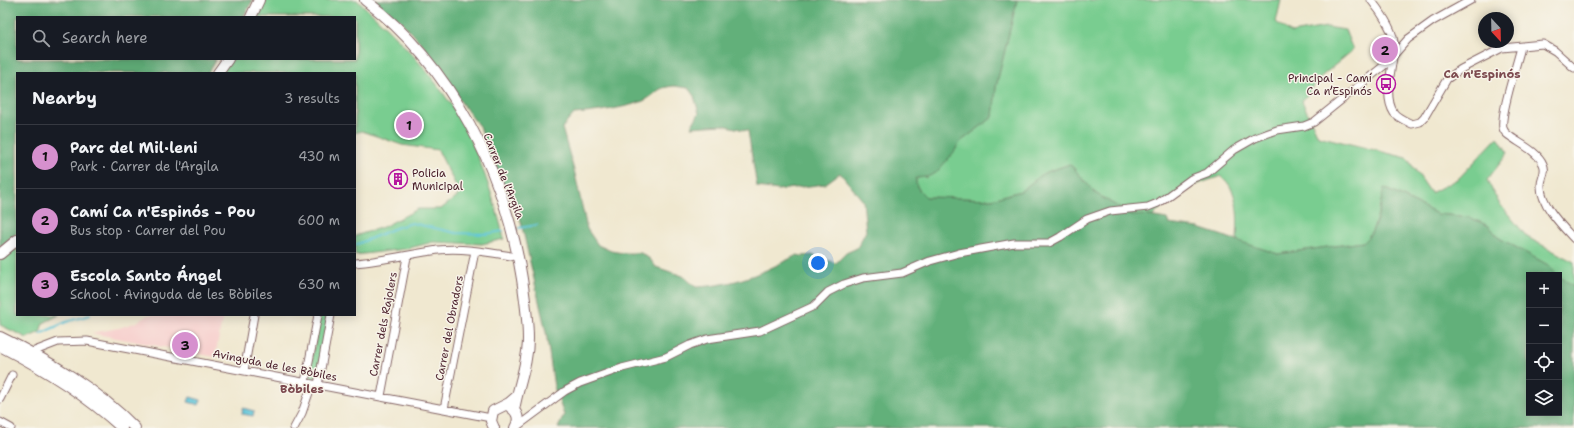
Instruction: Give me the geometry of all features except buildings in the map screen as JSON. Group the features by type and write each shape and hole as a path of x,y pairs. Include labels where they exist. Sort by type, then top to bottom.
{"street":[{"path":"251,16 259,0"},
{"name":"Carrer de l'Argila","path":"365,0 377,9 416,48 442,80 458,105 478,142 509,222 518,257 527,309 528,339 524,370 516,397 515,411 518,421 515,428"},
{"path":"1371,0 1382,14 1389,28 1394,45 1390,76 1392,108 1398,116 1412,124 1416,124 1424,118 1443,84 1451,76 1495,51 1510,47 1521,47 1537,44 1549,46 1574,68"},
{"path":"515,428 565,391 580,383 622,368 666,357 690,345 707,339 760,331 814,306 828,292 844,284 863,278 902,273 930,261 959,253 1014,243 1049,243 1087,218 1110,211 1148,207 1158,203 1191,179 1207,173 1234,150 1255,138 1277,130 1304,126 1314,122 1392,58 1402,44 1426,26 1471,0"},
{"path":"1521,47 1504,114 1503,127 1505,133 1537,155 1542,162 1545,172 1540,186 1544,196 1558,222 1574,239"},
{"path":"219,72 227,60"},
{"path":"0,254 16,241"},
{"path":"356,263 407,257 438,250 460,249 518,257"},
{"name":"Carrer del Obradors","path":"444,409 475,251"},
{"name":"Carrer dels Rajolers","path":"381,396 407,257"},
{"path":"244,371 254,316"},
{"path":"312,383 318,316"},
{"path":"294,428 302,413 312,383 331,316"},
{"path":"0,337 32,352 80,382 102,398 135,428"},
{"name":"Avinguda de les Bòbiles","path":"32,352 58,342 88,341 491,418"},
{"path":"0,346 62,380 96,405 122,428"},
{"path":"0,399 12,375"},
{"path":"494,428 491,418 493,411 509,403 516,397"},
{"path":"502,406 507,406 524,416 530,416"},
{"path":"0,422 11,428"}],"shaded area":[{"path":"146,316 223,316 215,357 91,333 119,328 137,322"}],"green space":[{"path":"0,0 253,0 244,16 16,16 16,60 215,60 209,72 16,72 16,234 0,247"},
{"path":"265,0 357,0 400,41 426,70 460,119 486,178 504,239 482,244 433,242 406,249 356,255 356,236 383,227 418,209 441,209 460,194 438,150 402,145 362,131 356,133 356,72 221,72 227,60 356,60 356,16 255,16"},
{"path":"373,0 1017,0 996,87 993,117 960,142 954,152 936,173 927,177 916,178 917,186 926,197 992,199 1021,191 1044,173 1070,164 1095,193 1133,216 1143,215 1167,219 1169,224 1199,228 1278,254 1363,242 1368,238 1375,225 1384,188 1437,214 1469,217 1489,226 1499,238 1548,265 1554,272 1526,272 1526,416 1562,416 1562,278 1574,287 1574,428 558,428 564,415 554,387 546,332 520,218 513,200 503,185 494,163 488,155 481,129 458,98 442,68 398,19","holes":["674,86 688,88 694,96 699,113 691,127 723,125 748,131 757,187 778,190 825,184 840,173 863,201 866,231 857,248 846,253 836,263 812,255 797,255 760,273 737,281 696,287 683,276 656,267 650,259 641,253 611,251 598,245 587,229 575,174 562,128 574,114 632,105 647,99 664,88"]},
{"path":"1017,0 1281,0 1276,22 1291,33 1327,27 1345,30 1353,50 1323,75 1302,101 1318,136 1407,158 1431,193 1459,178 1498,137 1508,153 1487,180 1499,203 1527,237 1574,262 1574,287 1562,278 1562,272 1554,272 1548,265 1499,238 1489,226 1469,217 1437,214 1385,188 1375,225 1368,237 1363,242 1278,254 1237,241 1238,224 1235,197 1232,189 1221,176 1184,190 1169,200 1153,216 1133,216 1095,193 1070,164 1044,173 1021,191 992,199 926,197 917,186 916,178 927,177 954,152 960,142 993,117 996,87"},
{"path":"16,245 16,316 57,316 43,323 40,332 27,338 0,325 0,261"},
{"path":"320,316 329,316 316,382 308,380"}],"water":[{"path":"190,397 201,400 199,405 188,402"},
{"path":"243,408 254,411 253,416 242,414"}],"waterway":[{"path":"356,245 398,227 412,223 456,233 486,234 503,231"},
{"path":"519,228 537,225"},
{"path":"40,334 66,322 87,316"}],"place":[{"name":"Camí Ca n'Espinós - Pou","path":"1385,50"},
{"name":"Principal - Camí Ca n’Espinós","path":"1386,84"},
{"name":"Parc del Mil·leni","path":"409,125"},
{"name":"Policia Municipal","path":"398,179"},
{"name":"Escola Santo Ángel","path":"185,345"}],"district":[{"name":"Ca n'Espinós","path":"1482,74"},
{"name":"Bòbiles","path":"302,389"}]}
